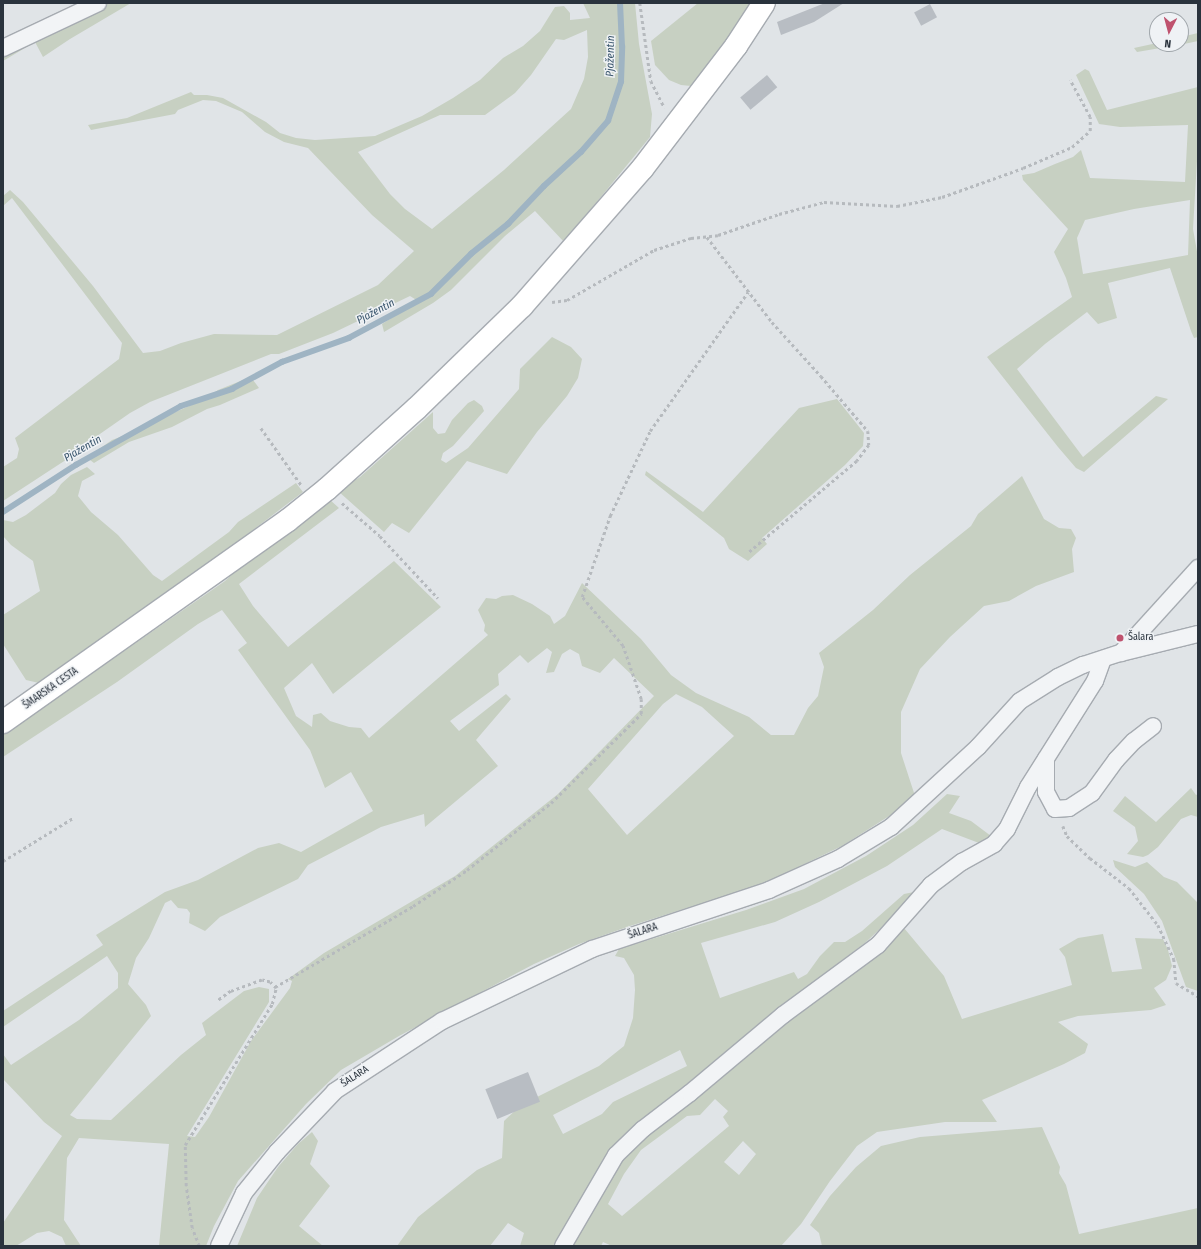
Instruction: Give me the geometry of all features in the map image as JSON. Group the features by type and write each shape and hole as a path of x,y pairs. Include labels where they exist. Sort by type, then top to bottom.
{"main road":[{"name":"ŠMARSKA CESTA","path":"3,722 287,521 319,495 417,408 522,306 642,168 736,46 764,3"}],"street":[{"path":"3,48 98,3"},
{"path":"1121,653 1198,568"},
{"name":"ŠALARA","path":"219,1246 244,1193 276,1152 335,1091 442,1021 592,950 769,890 838,860 891,827 978,747 1020,701 1058,677 1084,665 1121,653 1198,634"},
{"path":"563,1246 616,1155 642,1129 690,1092 783,1015 878,945 931,884 962,862 994,844 1007,829 1028,787 1095,681 1103,659"},
{"path":"1046,759 1046,792 1055,809 1069,808 1092,793 1116,760 1134,741 1153,726"}],"path":[{"path":"640,3 652,81 674,126"},
{"path":"522,306 567,300 654,250 691,238 718,235 779,214 824,202 897,206 942,197 1023,168 1072,147 1090,131 1090,117 1070,80"},
{"path":"706,237 772,322 868,431 869,446 857,461 748,553"},
{"path":"275,986 413,906 467,870 552,803 641,714 641,698 623,646 582,597 610,516 650,431 748,292"},
{"path":"261,428 319,495 380,536 438,598"},
{"path":"1055,809 1067,836 1090,858 1129,888 1158,925 1174,959 1176,983 1198,996"},
{"path":"3,861 73,818"},
{"path":"217,1002 231,991 262,980 270,982 275,986"},
{"path":"199,1246 192,1228 186,1186 185,1145 272,1004 275,986"}],"green space":[{"path":"105,3 131,3 70,39 43,57 35,42 3,61 3,52"},
{"path":"583,3 635,3 639,44 652,114 650,137 564,242 535,211 505,236 451,290 433,303 384,332 382,324 418,301 410,296 333,333 279,354 271,354 150,402 130,413 97,436 78,452 3,501 3,467 17,458 19,449 15,438 119,359 122,343 12,198 3,206 3,196 10,190 23,202 93,286 143,353 160,351 181,343 214,334 277,335 378,285 414,251 372,215 308,148 284,142 265,132 242,112 216,101 203,100 178,110 175,114 91,130 88,125 127,118 191,92 194,95 207,95 223,98 266,122 280,133 296,138 315,140 375,136 422,116 480,80 503,58 523,46 540,31 555,7 564,6 570,13 570,20 590,18","holes":["587,30 588,57 584,79 571,109 504,170 432,229 405,209 390,194 358,152 440,115 485,115 515,93 531,75 556,39 564,40"]},
{"path":"698,3 751,3 720,49 691,86 681,85 669,80 655,65 651,41"},
{"path":"1198,33 1198,41 1189,43 1189,35"},
{"path":"1149,45 1149,50 1137,52 1134,48"},
{"path":"1085,69 1089,71 1107,110 1198,87 1198,144 1193,229 1198,257 1198,337 1194,338 1191,331 1170,268 1108,283 1117,318 1098,324 1087,312 1045,344 1017,369 1083,457 1156,396 1168,399 1084,472 1076,468 1058,447 987,357 1072,297 1066,278 1054,252 1068,229 1023,180 1022,175 1034,173 1073,157 1081,150 1090,178 1185,182 1188,125 1120,127 1099,124 1076,75","holes":["1190,200 1188,255 1083,274 1077,238 1085,220 1134,209"]},
{"path":"552,337 571,347 582,359 578,378 567,396 537,432 507,474 467,461 409,533 392,523 384,532 338,491 360,477 433,412 433,428 438,434 445,433 452,420 468,403 474,400 482,406 484,411 453,446 443,453 441,460 446,463 468,448 519,389 520,369"},
{"path":"243,380 253,380 259,388 207,409 172,427 129,442 94,463 90,460 89,456 112,440 128,434 155,419 171,414 207,398 218,390"},
{"path":"837,399 864,433 863,446 845,465 762,538 767,544 748,561 729,549 724,538 645,475 646,471 703,512 799,408"},
{"path":"87,467 95,474 82,481 78,496 91,512 118,535 153,575 162,581 229,532 238,522 296,483 303,492 174,590 39,683 26,680 3,644 3,615 40,591 33,561 11,545 3,536 3,520 13,522 26,515 55,493 61,484 71,475"},
{"path":"1022,476 1044,519 1059,528 1071,529 1076,538 1072,549 1074,572 1036,586 1009,601 984,606 950,637 920,669 901,712 901,753 916,799 842,846 763,884 630,926 579,944 534,964 399,1036 341,1070 306,1104 238,1181 214,1226 206,1246 159,1246 169,1144 79,1138 67,1158 64,1220 81,1246 66,1246 62,1237 49,1231 37,1233 16,1246 3,1246 3,1223 62,1136 44,1122 3,1079 3,1054 11,1065 79,1020 118,988 118,973 107,956 3,1027 3,1011 103,945 96,935 165,892 198,880 258,848 279,843 301,852 373,811 351,772 325,788 310,750 238,650 247,643 222,610 198,624 117,682 3,757 3,735 225,581 241,566 329,499 339,508 239,584 253,606 288,647 394,561 441,607 333,694 312,663 284,688 296,716 312,727 313,715 321,713 330,721 349,727 361,728 369,738 488,635 484,631 485,625 478,610 486,598 496,599 502,596 513,595 532,604 550,616 554,624 565,616 582,583 641,639 671,675 696,693 749,717 771,735 794,735 808,708 818,696 824,667 819,653 873,610 910,575 971,526 978,514","holes":["547,648 552,652 546,673 554,672 562,654 570,649 579,654 582,666 600,673 614,658 654,696 558,794 455,876 324,953 288,979 292,981 290,988 251,1041 209,1117 195,1137 187,1136 269,1002 269,989 259,987 244,991 202,1023 206,1035 181,1055 111,1120 77,1119 70,1115 151,1016 146,1005 128,984 136,958 149,938 165,903 171,900 178,908 187,909 190,913 189,923 205,931 220,917 298,879 308,865 381,827 424,814 425,827 498,766 476,740 511,699 506,694 459,731 450,721 499,685 498,674 520,655 528,663","676,694 702,707 734,736 627,835 588,789 663,704"]},
{"path":"1191,788 1196,795 1198,794 1198,817 1191,815 1181,819 1158,847 1148,855 1143,857 1127,854 1138,841 1135,827 1113,811 1125,796 1156,822"},
{"path":"947,794 960,796 949,813 971,821 991,836 979,843 942,829 887,866 819,902 775,922 701,943 720,998 794,972 798,979 807,974 820,956 834,942 845,942 862,931 904,894 914,892 900,910 865,943 821,976 660,1107 556,1246 520,1246 524,1233 508,1223 490,1246 397,1246 418,1217 477,1170 502,1158 504,1121 521,1105 599,1066 624,1046 633,1018 635,990 634,975 624,958 615,956 619,949 746,910 804,889 866,856 913,825","holes":["680,1050 687,1066 613,1102 602,1114 563,1134 553,1115"]},
{"path":"1113,860 1135,867 1147,862 1164,877 1177,882 1198,903 1198,991 1186,987 1162,921 1144,894 1115,867"},
{"path":"904,928 944,976 962,1019 1072,985 1065,957 1059,949 1078,938 1103,934 1112,972 1142,969 1135,938 1163,939 1168,950 1172,966 1166,980 1154,988 1166,1005 1151,1010 1078,1016 1058,1022 1088,1044 1085,1053 1064,1064 982,1100 997,1122 945,1122 877,1132 857,1146 830,1181 801,1224 781,1246 612,1246 603,1242 601,1246 569,1246 629,1148 743,1054 881,952","holes":["715,1099 728,1111 723,1117 729,1126 622,1216 608,1204 624,1174 641,1150 687,1116 700,1115","743,1141 756,1154 739,1175 724,1162"]},
{"path":"1042,1127 1060,1167 1059,1173 1066,1185 1079,1234 1198,1208 1198,1246 822,1246 819,1233 810,1225 830,1196 856,1167 881,1146 920,1137"},
{"path":"312,1132 318,1141 310,1164 330,1186 299,1226 323,1246 237,1246 257,1198 278,1167 298,1144"}],"building":[{"path":"825,3 844,3 814,22 781,35 777,22"},
{"path":"930,4 937,17 921,26 914,12"},
{"path":"767,75 777,87 750,110 740,97"},
{"path":"528,1072 540,1102 497,1119 485,1089"}],"waterway":[{"name":"Pjažentin","path":"3,512 76,465 181,406 232,389 282,362 349,338 431,294 471,254 508,224 544,186 581,152 608,121 621,82 622,47 620,3"}],"place":[{"name":"Šalara","path":"1120,638"}]}
